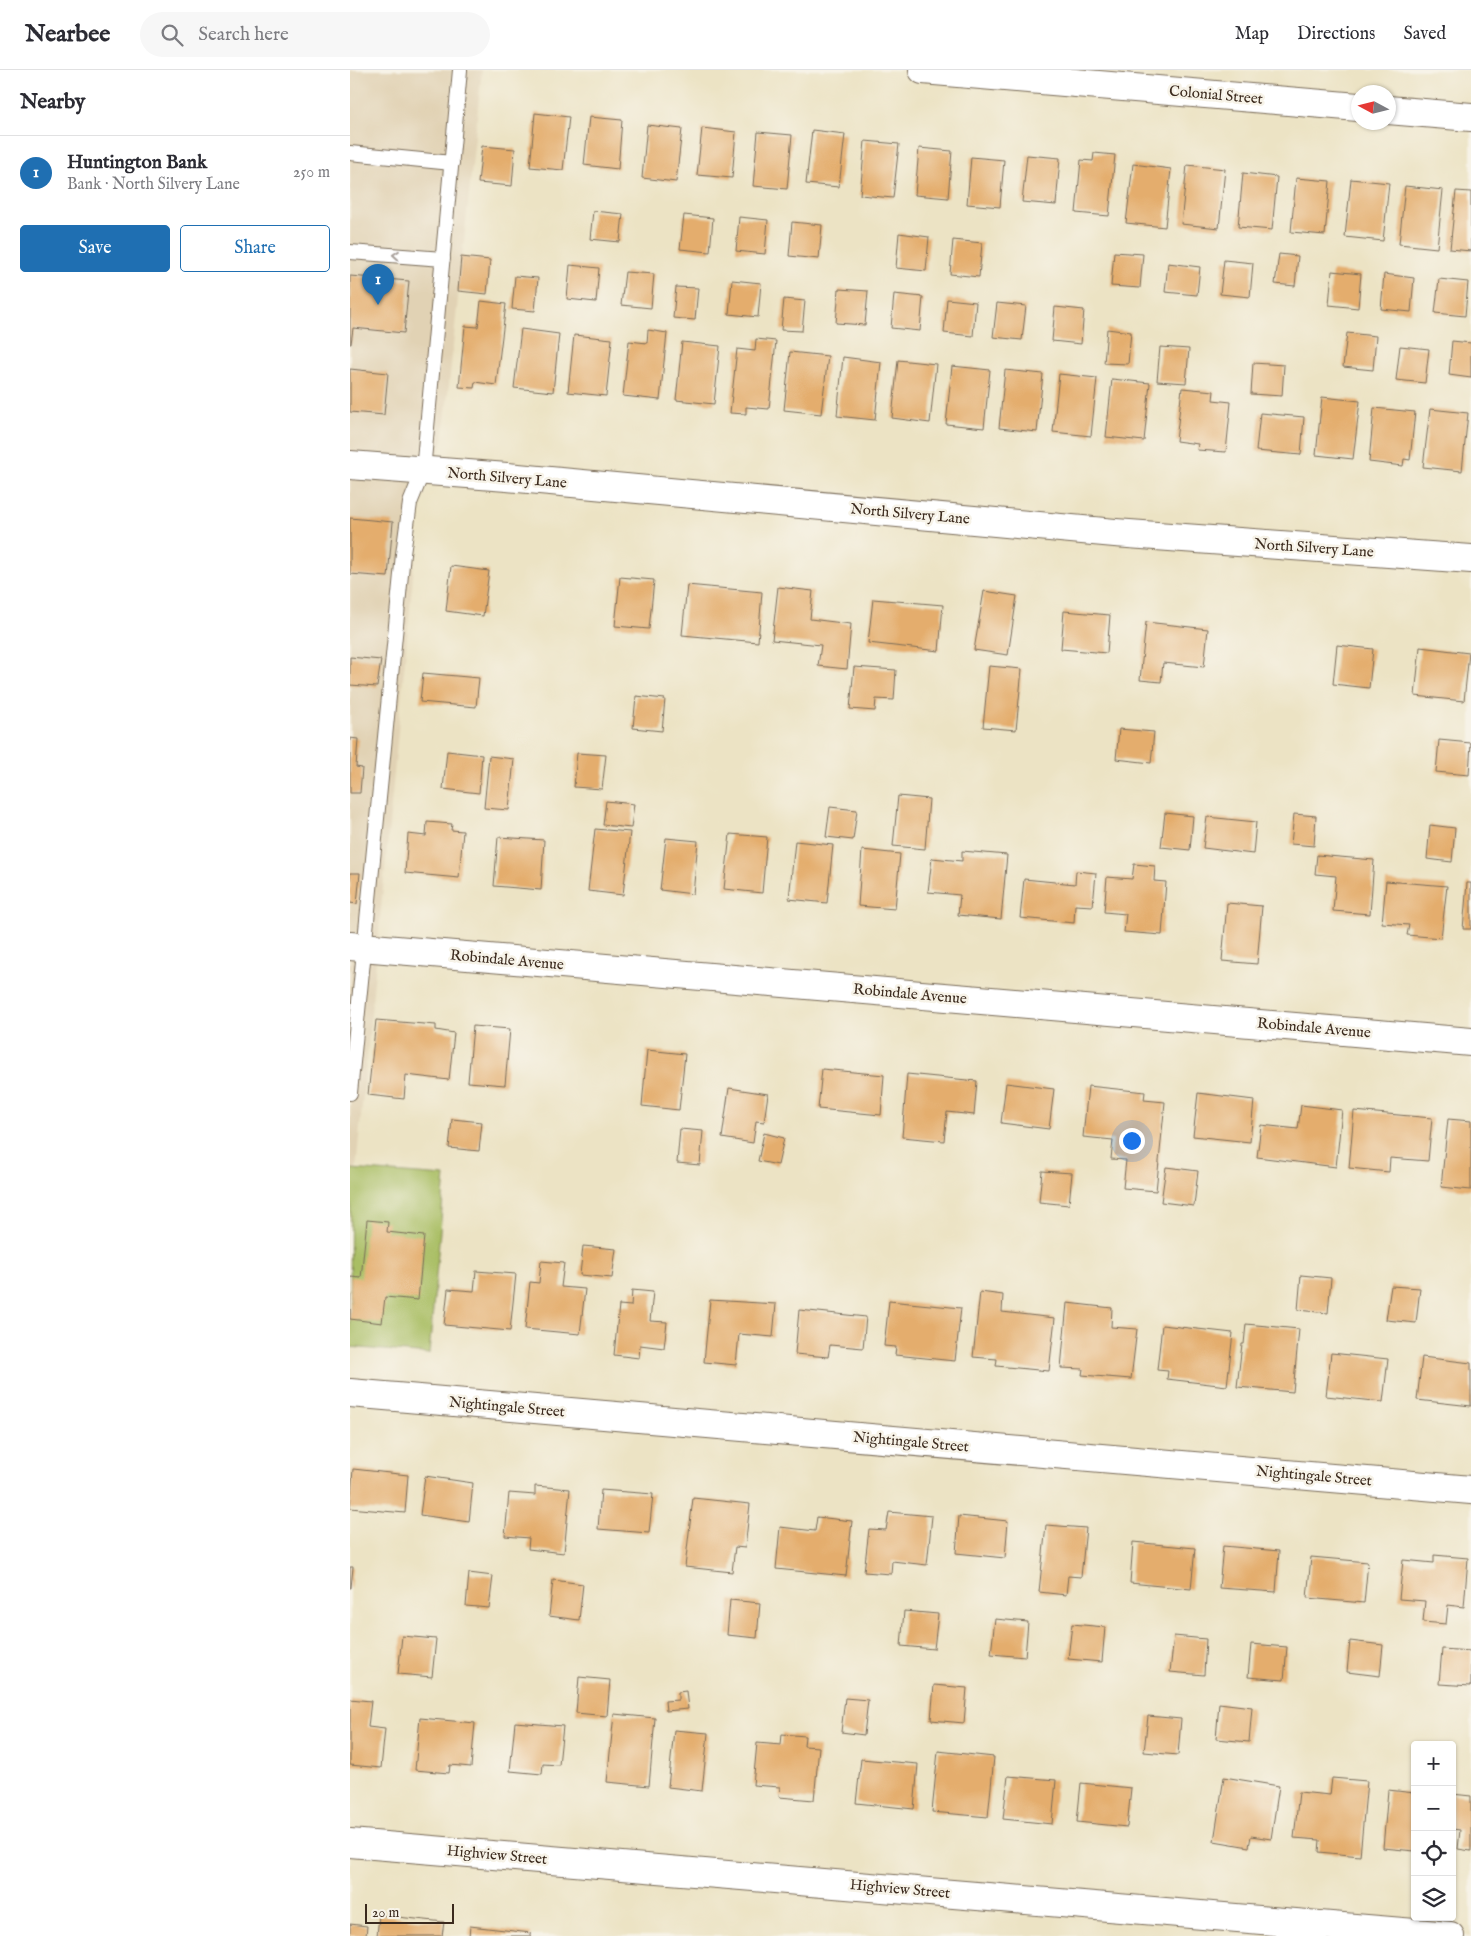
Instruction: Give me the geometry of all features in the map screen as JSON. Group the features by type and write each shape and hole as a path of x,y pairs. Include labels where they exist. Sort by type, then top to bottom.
{"street":[{"name":"Colonial Street","path":"923,70 1351,106"},
{"path":"1396,111 1471,117"},
{"name":"North Silvery Lane","path":"350,465 1115,533 1471,560"},
{"name":"Robindale Avenue","path":"357,947 1471,1042"},
{"name":"Nightingale Street","path":"350,1393 1471,1490"},
{"name":"Highview Street","path":"350,1843 1450,1936"}],"lane":[{"path":"350,1093 357,947 410,503 423,471 460,70"},
{"path":"350,153 452,163"},
{"path":"350,252 443,259"}],"shaded area":[{"path":"350,70 482,70 443,441 420,503 350,1231"}],"green space":[{"path":"351,1169 445,1176 429,1354 350,1347"}],"building":[{"path":"535,113 569,117 563,170 530,167"},
{"path":"589,117 622,120 618,169 584,165"},
{"path":"647,125 682,129 676,182 642,178"},
{"path":"702,128 736,132 732,178 697,175"},
{"path":"812,130 845,134 839,187 806,184"},
{"path":"758,132 792,135 787,189 753,186"},
{"path":"865,141 899,144 893,198 860,195"},
{"path":"482,146 515,149 512,186 478,183"},
{"path":"919,148 952,151 948,198 915,195"},
{"path":"1094,153 1115,155 1109,216 1076,213 1081,160 1093,161"},
{"path":"1027,155 1060,158 1056,205 1022,202"},
{"path":"971,157 1004,160 1000,207 967,204"},
{"path":"1133,164 1171,169 1165,227 1126,223"},
{"path":"1187,165 1225,169 1219,228 1181,224"},
{"path":"1243,173 1277,177 1272,230 1238,227"},
{"path":"1296,178 1330,181 1325,235 1291,232"},
{"path":"1351,179 1389,183 1383,241 1345,237"},
{"path":"1405,186 1443,190 1437,248 1399,244"},
{"path":"1456,191 1471,192 1471,251 1450,249"},
{"path":"593,211 623,214 620,242 590,239"},
{"path":"684,215 713,218 710,252 680,249"},
{"path":"739,217 768,220 765,254 736,251"},
{"path":"792,222 822,225 819,259 789,256"},
{"path":"899,233 929,237 926,271 896,268"},
{"path":"953,240 982,243 979,277 950,274"},
{"path":"1114,252 1143,254 1140,288 1111,286"},
{"path":"1279,254 1298,256 1295,286 1275,284"},
{"path":"461,257 490,260 487,294 458,291"},
{"path":"1224,260 1253,263 1250,297 1220,294"},
{"path":"1168,263 1200,267 1197,295 1165,292"},
{"path":"570,265 599,268 596,302 567,299"},
{"path":"1332,271 1361,274 1358,308 1329,305"},
{"path":"625,272 654,274 651,308 621,305"},
{"path":"1384,274 1414,278 1411,312 1381,309"},
{"path":"350,276 409,281 404,333 353,328 350,344"},
{"path":"515,276 538,278 535,311 512,309"},
{"path":"1439,279 1468,282 1465,316 1435,313"},
{"path":"732,280 761,283 758,317 729,314"},
{"path":"676,287 698,288 695,320 673,318"},
{"path":"839,289 868,291 865,325 836,323"},
{"path":"894,294 923,297 920,331 891,328"},
{"path":"784,299 805,301 802,331 781,330"},
{"path":"947,299 976,302 973,336 944,333"},
{"path":"481,301 506,304 496,385 475,382 474,388 459,387 465,326 478,327"},
{"path":"997,303 1026,306 1022,340 993,337"},
{"path":"1055,307 1084,310 1081,344 1052,341"},
{"path":"521,329 559,334 553,392 514,388"},
{"path":"1107,329 1131,332 1128,364 1104,363"},
{"path":"648,330 667,333 660,400 623,396 629,341 647,343"},
{"path":"1347,333 1376,336 1373,370 1343,367"},
{"path":"574,335 612,339 606,396 568,392"},
{"path":"756,339 776,341 769,409 746,407 746,414 730,413 737,349 755,351"},
{"path":"1452,341 1471,343 1471,378 1449,375"},
{"path":"682,342 720,346 714,404 676,400"},
{"path":"1400,346 1429,349 1425,383 1396,380"},
{"path":"1160,347 1189,349 1186,383 1157,381"},
{"path":"790,352 828,356 821,414 784,410"},
{"path":"843,357 881,362 875,420 837,416"},
{"path":"898,360 936,364 930,423 892,418"},
{"path":"1253,363 1284,365 1282,396 1251,394"},
{"path":"952,366 990,370 984,428 946,424"},
{"path":"350,369 388,373 384,415 350,412"},
{"path":"1005,370 1043,374 1037,432 999,428"},
{"path":"1059,374 1097,378 1091,436 1053,432"},
{"path":"1112,379 1150,383 1144,441 1106,437"},
{"path":"1182,388 1214,391 1213,400 1231,402 1226,452 1197,450 1198,444 1176,441"},
{"path":"1322,397 1360,401 1353,459 1316,455"},
{"path":"1374,408 1415,412 1410,460 1404,459 1403,466 1369,462"},
{"path":"1430,409 1468,413 1462,471 1423,467"},
{"path":"1260,413 1304,417 1301,455 1256,451"},
{"path":"350,518 393,522 388,577 350,574"},
{"path":"451,566 489,571 483,616 446,611"},
{"path":"620,577 654,580 649,629 615,626"},
{"path":"687,585 762,592 758,642 682,635"},
{"path":"778,587 813,591 810,619 851,624 847,669 818,666 821,645 772,640"},
{"path":"984,591 1017,596 1008,655 974,650"},
{"path":"873,599 943,605 939,651 868,643"},
{"path":"1064,611 1110,615 1107,653 1061,649"},
{"path":"1146,622 1208,629 1204,667 1163,663 1161,682 1140,680"},
{"path":"1337,645 1373,649 1369,688 1333,684"},
{"path":"1420,647 1469,653 1464,701 1415,696"},
{"path":"350,657 381,660 377,687 350,685"},
{"path":"989,666 1022,669 1016,730 983,727"},
{"path":"854,667 896,670 894,700 876,699 875,711 850,709"},
{"path":"423,673 479,678 476,707 420,702"},
{"path":"636,696 665,699 662,731 633,728"},
{"path":"1119,729 1154,732 1151,763 1116,759"},
{"path":"350,738 358,739 356,767 362,768 360,793 350,793"},
{"path":"1439,740 1471,743 1469,775 1436,772"},
{"path":"447,751 482,755 479,793 443,789"},
{"path":"577,753 606,755 602,789 574,787"},
{"path":"489,756 514,759 509,810 484,808"},
{"path":"898,796 929,799 925,849 893,846"},
{"path":"606,801 634,804 631,828 603,825"},
{"path":"830,807 857,810 853,840 826,837"},
{"path":"1165,813 1193,816 1190,850 1161,847"},
{"path":"1294,814 1316,816 1314,846 1291,844"},
{"path":"1207,817 1256,822 1253,854 1203,848"},
{"path":"427,822 452,824 451,830 463,831 459,878 405,873 408,834 426,836"},
{"path":"1430,825 1455,828 1452,862 1427,859"},
{"path":"595,829 630,832 623,895 588,891"},
{"path":"730,834 767,837 762,893 724,889"},
{"path":"498,837 544,840 541,890 494,886"},
{"path":"666,838 698,841 693,894 660,890"},
{"path":"795,841 833,845 827,903 789,899"},
{"path":"862,850 900,854 895,909 858,906"},
{"path":"962,851 1007,855 1001,919 958,915 960,895 928,892 932,858 962,861"},
{"path":"1317,855 1374,860 1370,914 1333,911 1336,876 1315,874"},
{"path":"1134,864 1155,866 1154,881 1166,882 1162,935 1124,932 1126,914 1104,912 1107,877 1132,879"},
{"path":"1076,871 1096,873 1093,906 1075,905 1074,923 1020,918 1024,879 1075,884"},
{"path":"350,873 360,873 357,904 350,903"},
{"path":"1386,881 1447,886 1441,938 1407,935 1409,925 1382,923"},
{"path":"1467,883 1471,883 1471,929 1463,929"},
{"path":"1227,903 1262,906 1257,964 1222,961"},
{"path":"376,1020 436,1025 436,1030 454,1033 449,1080 406,1075 404,1099 368,1095"},
{"path":"473,1026 510,1029 505,1085 468,1082"},
{"path":"647,1050 685,1054 679,1110 642,1106"},
{"path":"822,1069 884,1075 881,1115 818,1109"},
{"path":"907,1074 977,1081 974,1115 947,1112 944,1141 902,1137"},
{"path":"1006,1083 1054,1089 1049,1129 1001,1123"},
{"path":"1088,1086 1145,1092 1144,1100 1165,1102 1156,1191 1123,1188 1126,1160 1111,1159 1113,1140 1083,1137"},
{"path":"729,1088 768,1094 764,1122 756,1121 753,1143 722,1138"},
{"path":"1198,1093 1254,1100 1250,1142 1193,1136"},
{"path":"1301,1105 1342,1110 1336,1167 1257,1157 1261,1125 1298,1129"},
{"path":"1354,1111 1432,1118 1428,1161 1390,1158 1389,1172 1349,1168"},
{"path":"452,1119 482,1122 479,1151 449,1148"},
{"path":"1448,1119 1471,1121 1471,1190 1441,1187"},
{"path":"680,1129 703,1131 700,1165 677,1163"},
{"path":"764,1133 784,1138 778,1165 758,1161"},
{"path":"1166,1167 1198,1171 1194,1206 1161,1202"},
{"path":"1042,1171 1072,1173 1069,1205 1039,1202"},
{"path":"367,1220 388,1222 387,1232 424,1236 418,1300 385,1297 382,1323 350,1319 351,1277 361,1278"},
{"path":"583,1246 616,1249 612,1278 580,1275"},
{"path":"541,1261 564,1263 561,1287 585,1289 580,1334 525,1329 530,1282 539,1283"},
{"path":"476,1271 516,1274 510,1331 444,1325 448,1289 474,1291"},
{"path":"1301,1275 1331,1278 1328,1313 1298,1310"},
{"path":"1391,1286 1420,1288 1416,1323 1386,1320"},
{"path":"632,1290 653,1292 650,1321 667,1322 664,1348 640,1345 639,1358 614,1355 619,1305 631,1306"},
{"path":"980,1292 1003,1295 1002,1312 1055,1318 1049,1371 996,1366 997,1359 973,1357"},
{"path":"710,1300 776,1304 773,1337 739,1334 736,1365 704,1362"},
{"path":"889,1301 961,1308 955,1361 895,1355 896,1347 884,1346"},
{"path":"1067,1303 1112,1308 1111,1327 1137,1329 1131,1379 1082,1375 1083,1369 1061,1368"},
{"path":"799,1310 866,1317 863,1348 830,1345 828,1357 795,1354"},
{"path":"1246,1324 1299,1329 1293,1392 1237,1387"},
{"path":"1162,1325 1233,1333 1227,1386 1167,1379 1168,1371 1157,1370"},
{"path":"1331,1353 1388,1359 1383,1402 1326,1396"},
{"path":"1422,1357 1471,1363 1471,1406 1417,1400"},
{"path":"353,1469 408,1475 405,1513 350,1508"},
{"path":"425,1476 473,1483 469,1522 420,1515"},
{"path":"535,1486 570,1489 564,1553 528,1549 529,1538 505,1536 509,1493 535,1495"},
{"path":"601,1490 653,1494 649,1533 598,1529"},
{"path":"693,1498 750,1504 745,1548 735,1547 732,1572 685,1567"},
{"path":"889,1512 932,1516 927,1565 892,1561 891,1574 864,1572 869,1529 886,1530"},
{"path":"959,1516 1008,1521 1005,1558 956,1553"},
{"path":"817,1517 852,1521 846,1576 776,1569 780,1527 815,1531"},
{"path":"1046,1525 1086,1528 1081,1577 1068,1576 1066,1595 1039,1592"},
{"path":"1133,1542 1195,1548 1191,1589 1130,1583"},
{"path":"1223,1546 1279,1551 1276,1592 1219,1588"},
{"path":"1434,1555 1468,1558 1464,1607 1448,1605 1446,1624 1423,1622 1425,1601 1399,1599 1403,1560 1434,1563"},
{"path":"1311,1557 1368,1562 1364,1603 1307,1598"},
{"path":"350,1567 353,1567 351,1588 350,1588"},
{"path":"469,1573 493,1576 489,1608 466,1606"},
{"path":"553,1580 583,1584 579,1620 549,1616"},
{"path":"730,1600 760,1603 757,1638 727,1635"},
{"path":"904,1611 938,1614 934,1649 901,1646"},
{"path":"995,1619 1028,1622 1025,1657 991,1654"},
{"path":"1072,1624 1105,1627 1102,1662 1068,1659"},
{"path":"402,1636 436,1639 432,1677 398,1674"},
{"path":"1174,1636 1206,1639 1204,1675 1170,1672"},
{"path":"1350,1641 1383,1645 1380,1676 1347,1672"},
{"path":"1251,1644 1287,1647 1284,1680 1248,1677"},
{"path":"1442,1649 1471,1651 1471,1686 1439,1684"},
{"path":"579,1677 610,1680 607,1716 576,1713"},
{"path":"934,1685 967,1688 964,1723 931,1720"},
{"path":"686,1691 688,1709 666,1711 665,1701 678,1700 678,1692"},
{"path":"845,1698 868,1700 864,1735 841,1732"},
{"path":"350,1699 371,1701 368,1727 385,1729 381,1768 350,1765"},
{"path":"1219,1703 1252,1707 1249,1742 1216,1739"},
{"path":"614,1714 655,1718 649,1786 607,1782"},
{"path":"1148,1716 1181,1719 1178,1755 1144,1752"},
{"path":"420,1718 475,1723 471,1767 450,1765 449,1773 415,1770"},
{"path":"515,1722 563,1726 559,1765 543,1764 542,1774 510,1771"},
{"path":"674,1730 708,1733 702,1791 668,1787"},
{"path":"782,1734 805,1736 804,1746 819,1747 814,1800 779,1797 780,1787 753,1785 757,1743 781,1745"},
{"path":"938,1751 994,1757 988,1817 932,1812"},
{"path":"861,1759 918,1764 914,1809 856,1803"},
{"path":"1008,1776 1056,1780 1052,1824 1003,1819"},
{"path":"1224,1777 1279,1786 1271,1839 1251,1836 1249,1847 1214,1841"},
{"path":"1332,1778 1367,1781 1360,1856 1319,1852 1320,1840 1294,1838 1299,1792 1330,1795"},
{"path":"1081,1783 1131,1788 1127,1827 1077,1822"},
{"path":"1388,1790 1411,1793 1411,1851 1383,1848"},
{"path":"1456,1794 1471,1796 1471,1851 1458,1849 1460,1830 1456,1830"},
{"path":"379,1915 444,1922 442,1936 377,1936"},
{"path":"350,1924 367,1926 366,1936 350,1936"},
{"path":"470,1926 531,1933 531,1936 469,1936"}],"place":[{"name":"Huntington Bank","path":"378,305"}]}
